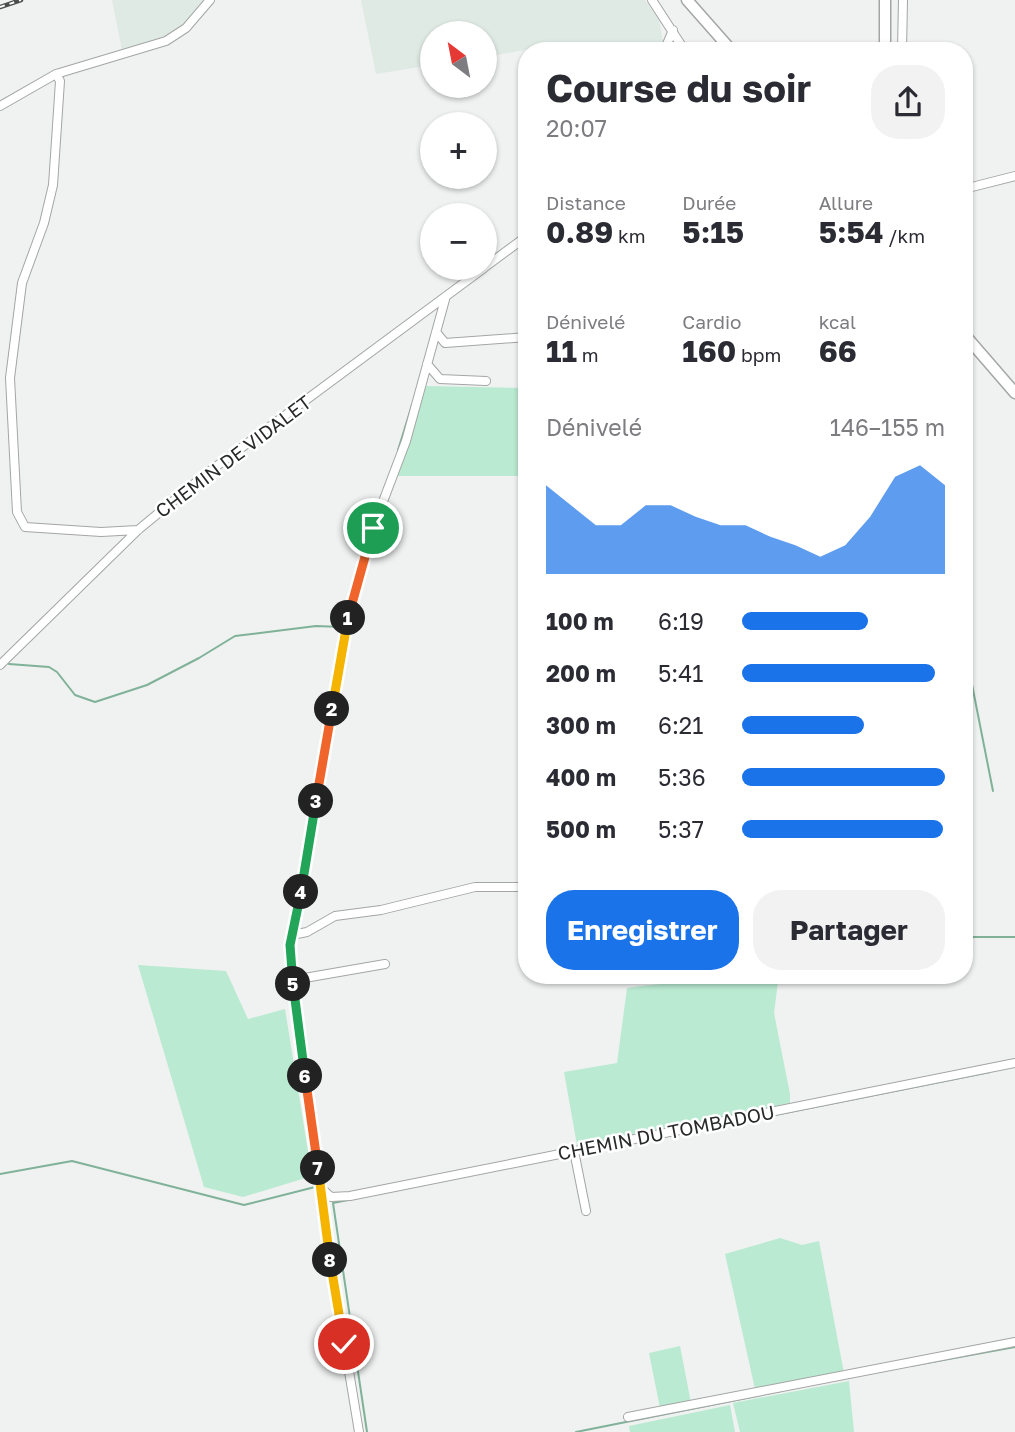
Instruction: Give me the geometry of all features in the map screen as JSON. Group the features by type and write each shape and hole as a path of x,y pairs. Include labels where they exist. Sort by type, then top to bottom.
{"main road":[{"path":"687,0 724,42"},
{"path":"885,0 885,42"},
{"path":"973,344 1015,393"}],"street":[{"path":"0,106 56,74 166,41 186,28 210,0"},
{"path":"652,0 680,42"},
{"path":"902,42 903,0"},
{"path":"668,42 673,30"},
{"path":"56,74 60,81 53,185 44,223 22,283 10,379 17,512 25,527 101,532 138,530"},
{"path":"973,187 1015,176"},
{"name":"CHEMIN DE VIDALET","path":"497,258 518,243"},
{"name":"CHEMIN DE VIDALET","path":"0,665 138,530 206,474 468,280"},
{"path":"359,1432 321,1188 290,945 347,622 373,528 406,440 446,296"},
{"path":"436,332 444,343 518,338"},
{"path":"427,364 440,379 486,381"},
{"path":"292,934 307,932 334,916 381,910 475,887 518,887"},
{"path":"293,980 385,964"},
{"name":"CHEMIN DU TOMBADOU","path":"321,1188 331,1197 350,1196 1015,1063"},
{"path":"574,1151 586,1211"},
{"path":"628,1417 1015,1342"}],"shaded area":[{"path":"112,0 204,0 183,28 143,46 122,50"},
{"path":"361,0 645,0 659,20 663,41 518,42 518,51 497,55 497,21 420,21 420,67 376,74"}],"green space":[{"path":"426,386 518,388 518,476 398,476"},
{"path":"138,965 226,971 248,1019 285,1009 312,1176 243,1197 204,1187"},
{"path":"663,984 778,984 774,1013 790,1103 577,1145 564,1072 617,1063 627,988"},
{"path":"780,1238 802,1245 819,1241 844,1373 755,1389 725,1254"},
{"path":"680,1346 691,1403 660,1408 649,1353"},
{"path":"849,1381 854,1432 740,1432 733,1403"},
{"path":"730,1405 735,1432 630,1432 629,1426"}],"waterway":[{"path":"398,450 412,405"},
{"path":"357,573 369,527"},
{"path":"9,664 49,667 57,672 75,695 95,702 147,685 235,636 316,626 342,627"},
{"path":"973,690 993,791"},
{"path":"973,937 1015,937"},
{"path":"755,1119 990,1072"},
{"path":"0,1174 72,1161 244,1205 315,1187"},
{"path":"348,1200 333,1203 367,1432"},
{"path":"910,1366 1015,1347"},
{"path":"576,1432 781,1391"}],"railway":[{"path":"0,7 21,0"}],"route":[{"path":"344,1344 290,966 290,945 347,622 373,528"}]}
